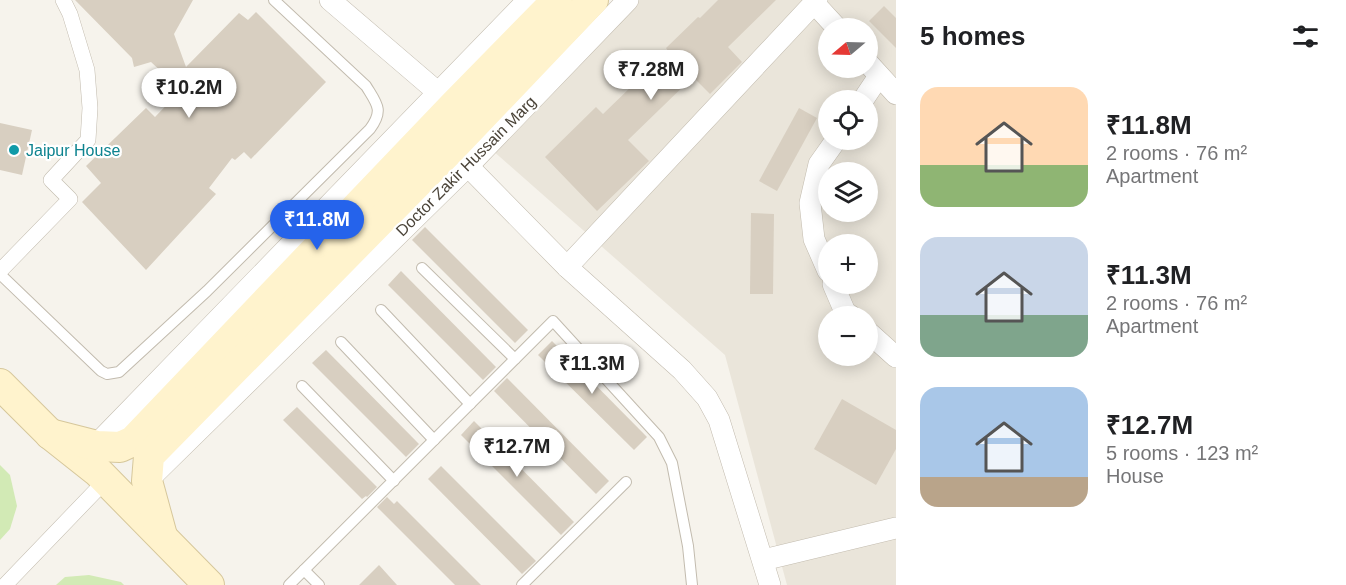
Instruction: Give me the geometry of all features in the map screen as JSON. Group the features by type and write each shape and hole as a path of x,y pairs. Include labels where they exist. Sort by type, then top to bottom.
{"main road":[{"path":"50,434 96,445 120,447 133,441 446,99 557,0"},
{"name":"Doctor Zakir Hussain Marg","path":"162,536 147,481 149,456 460,158 594,0"},
{"path":"0,384 50,434 98,472 209,585"}],"street":[{"path":"0,272 70,199 51,180 88,140 90,108 87,70 70,14 63,0"},
{"path":"330,0 446,99 528,0"},
{"name":"Doctor Zakir Hussain Marg","path":"460,158 628,0"},
{"path":"567,267 815,2 829,18"},
{"path":"878,74 896,94"},
{"path":"818,248 814,239 810,203 819,164 829,150"},
{"path":"460,158 567,267 682,370 707,398 719,420 770,585"},
{"path":"878,341 896,357"},
{"path":"4,585 106,480"},
{"path":"763,560 896,528"}],"lane":[{"path":"0,272 101,371 107,374 119,372 207,291 370,129 377,119 377,104 366,86 274,0"},
{"path":"422,268 515,359"},
{"path":"381,310 470,404"},
{"path":"289,585 553,321 659,437 672,463 688,546 692,585"},
{"path":"341,342 434,440"},
{"path":"302,386 394,481"},
{"path":"522,585 626,482"},
{"path":"304,570 319,585"}],"shaded area":[{"path":"637,0 896,0 896,585 787,585 725,355 492,150"}],"green space":[{"path":"0,465 10,475 17,506 10,529 0,540"},
{"path":"89,575 121,582 124,585 56,585 65,577"}],"building":[{"path":"75,0 193,0 174,34 186,67 239,13 248,20 256,12 326,82 251,159 244,152 235,160 232,158 209,188 216,194 146,270 82,202 101,183 86,166 146,108 155,117 181,90 151,62 134,67 132,58"},
{"path":"718,0 776,0 728,47 742,62 710,94 693,77 628,140 649,161 597,211 545,157 596,107 603,114 668,51 666,48"},
{"path":"884,6 896,18 896,48 878,30 878,18 872,18"},
{"path":"799,108 817,118 777,191 759,181"},
{"name":"Jaipur House","path":"0,123 32,130 22,175 0,170"},
{"path":"751,213 774,214 773,294 750,294"},
{"path":"425,227 528,330 515,343 412,240"},
{"path":"401,271 496,367 483,380 388,285"},
{"path":"552,341 647,437 634,450 538,355"},
{"path":"326,350 419,444 406,457 312,363"},
{"path":"507,378 609,481 596,494 494,391"},
{"path":"842,399 896,430 896,449 876,485 814,449"},
{"path":"297,407 377,487 367,497 362,499 283,420"},
{"path":"474,421 574,522 561,535 461,435"},
{"path":"441,466 536,561 522,574 428,479"},
{"path":"387,497 394,504 397,501 481,585 455,585 377,507"},
{"path":"379,565 397,585 359,585"}],"place":[{"name":"Jaipur House","path":"14,150"}]}
